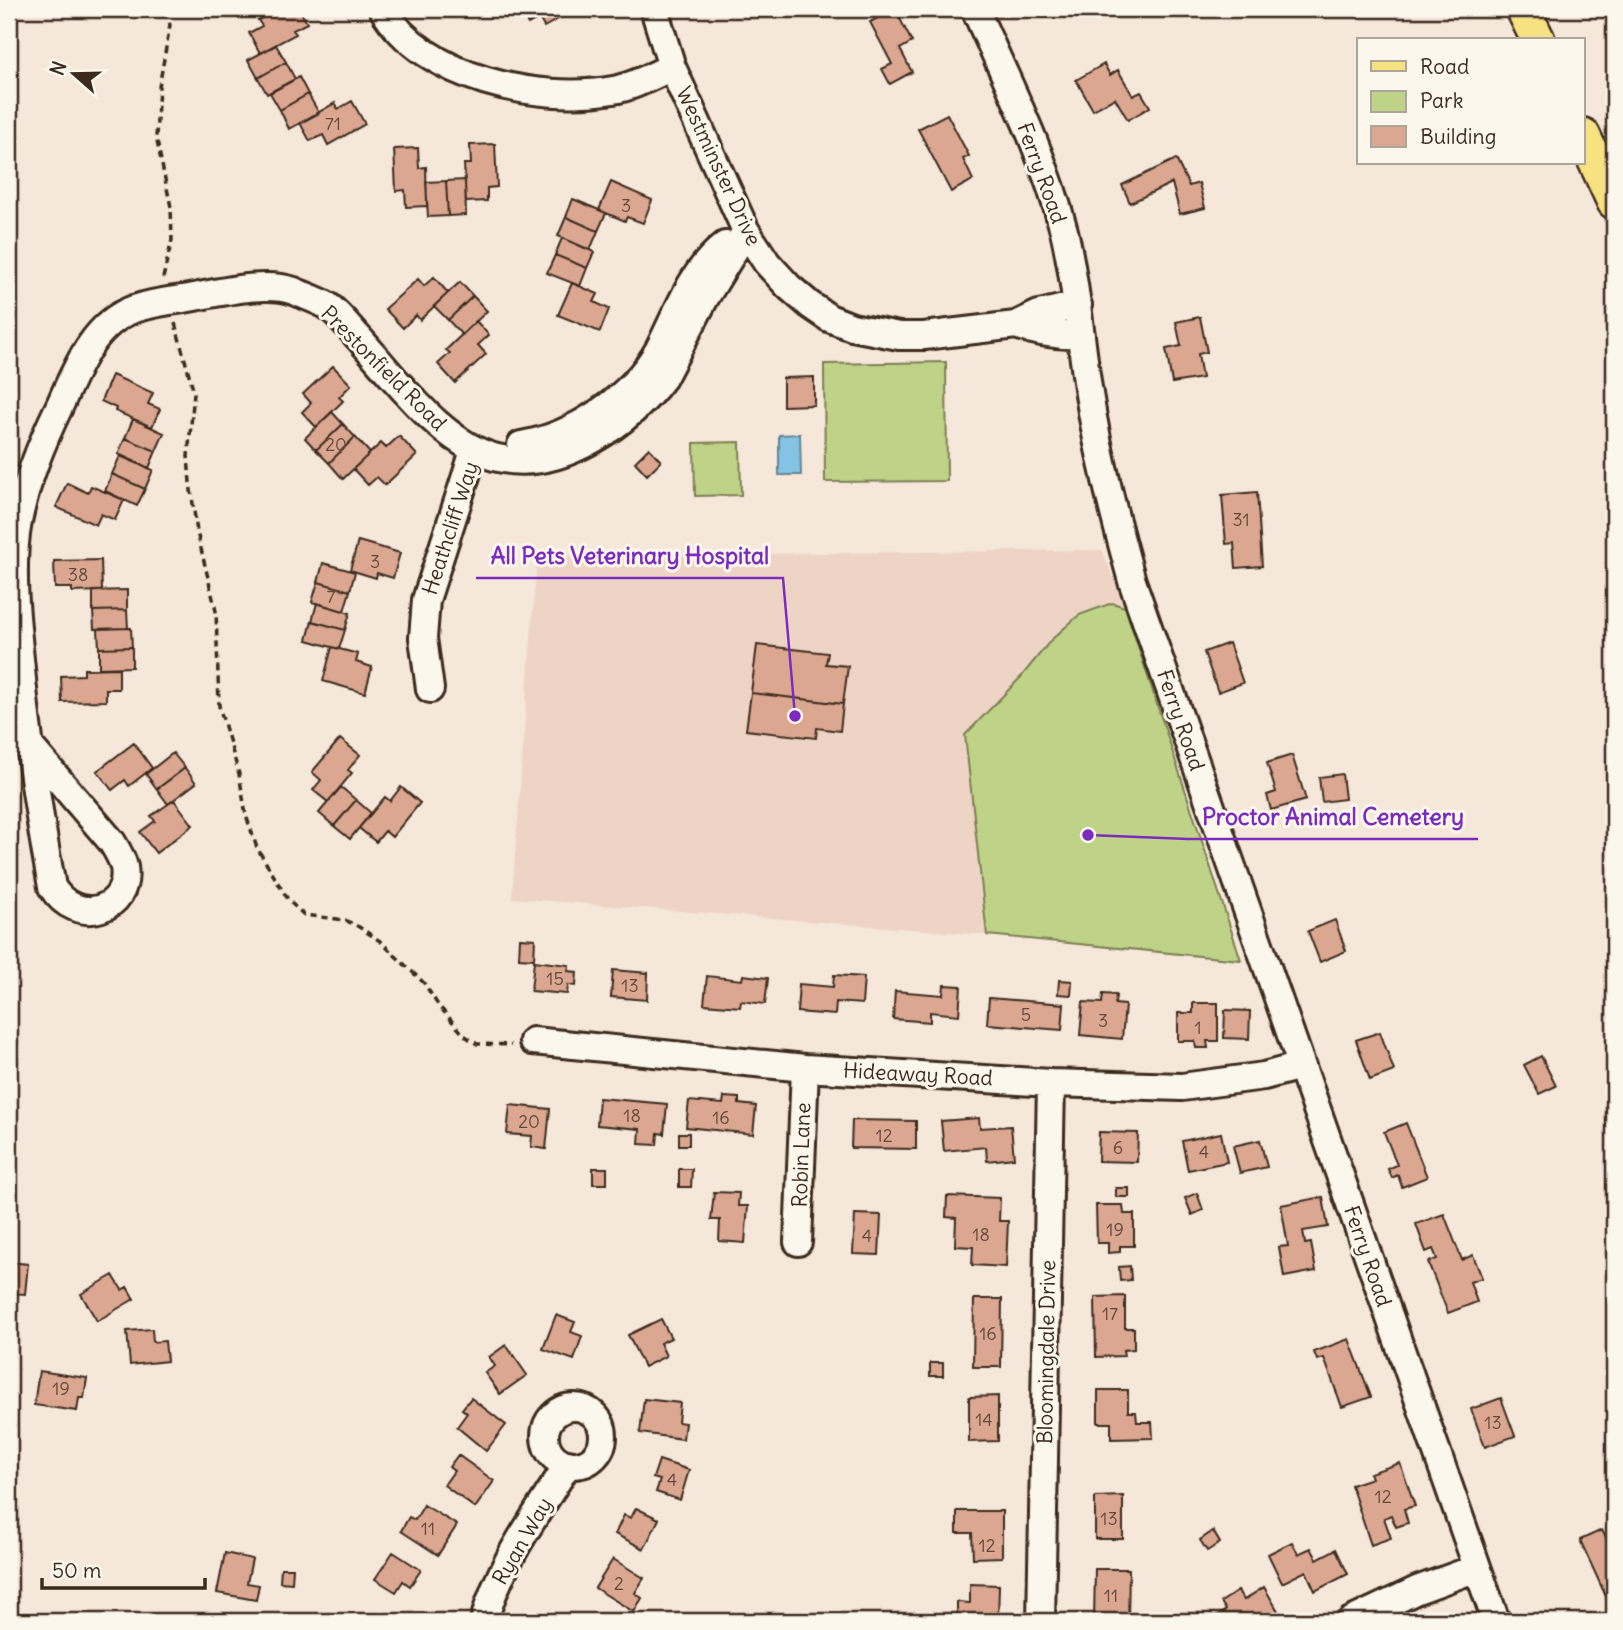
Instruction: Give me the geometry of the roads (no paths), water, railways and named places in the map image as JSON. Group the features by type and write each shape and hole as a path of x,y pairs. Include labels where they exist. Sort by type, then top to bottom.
{"main road":[{"path":"1523,9 1537,38"},
{"path":"1584,137 1614,202"}],"street":[{"path":"383,9 403,33 438,60 488,81 538,93 587,94 617,90 673,67"},
{"name":"Westminster Drive","path":"654,9 673,67 746,231 767,263 789,287 830,318 852,327 899,336 924,336 1016,325 1039,314 1078,305"},
{"name":"Ferry Road","path":"975,9 1054,197 1071,261 1102,469 1132,581 1496,1621"},
{"name":"Prestonfield Road","path":"28,744 112,842 119,855 124,866 124,878 113,900 103,907 91,911 68,906 52,887 28,744 13,564 23,503 50,426 77,366 93,341 113,321 133,309 167,301 264,287 288,289 329,307 439,426 474,451 505,460 545,457 584,443 649,396 663,378 705,298 746,231"},
{"name":"Westminster Drive","path":"1016,325 1058,336 1081,335"},
{"name":"Heathcliff Way","path":"430,689 423,638 426,600 474,451"},
{"name":"Hideaway Road","path":"533,1041 805,1068 1051,1083 1182,1087 1264,1076 1301,1066"},
{"name":"Robin Lane","path":"798,1242 805,1068"},
{"name":"Bloomingdale Drive","path":"1041,1621 1051,1083"},
{"name":"Ryan Way","path":"484,1621 489,1600 500,1576 568,1464"},
{"path":"1351,1621 1417,1590 1477,1568"}],"water":[{"path":"800,434 801,475 779,475 779,435"}],"place":[{"name":"All Pets Veterinary Hospital","path":"795,716"},
{"name":"Proctor Animal Cemetery","path":"1088,835"}]}
